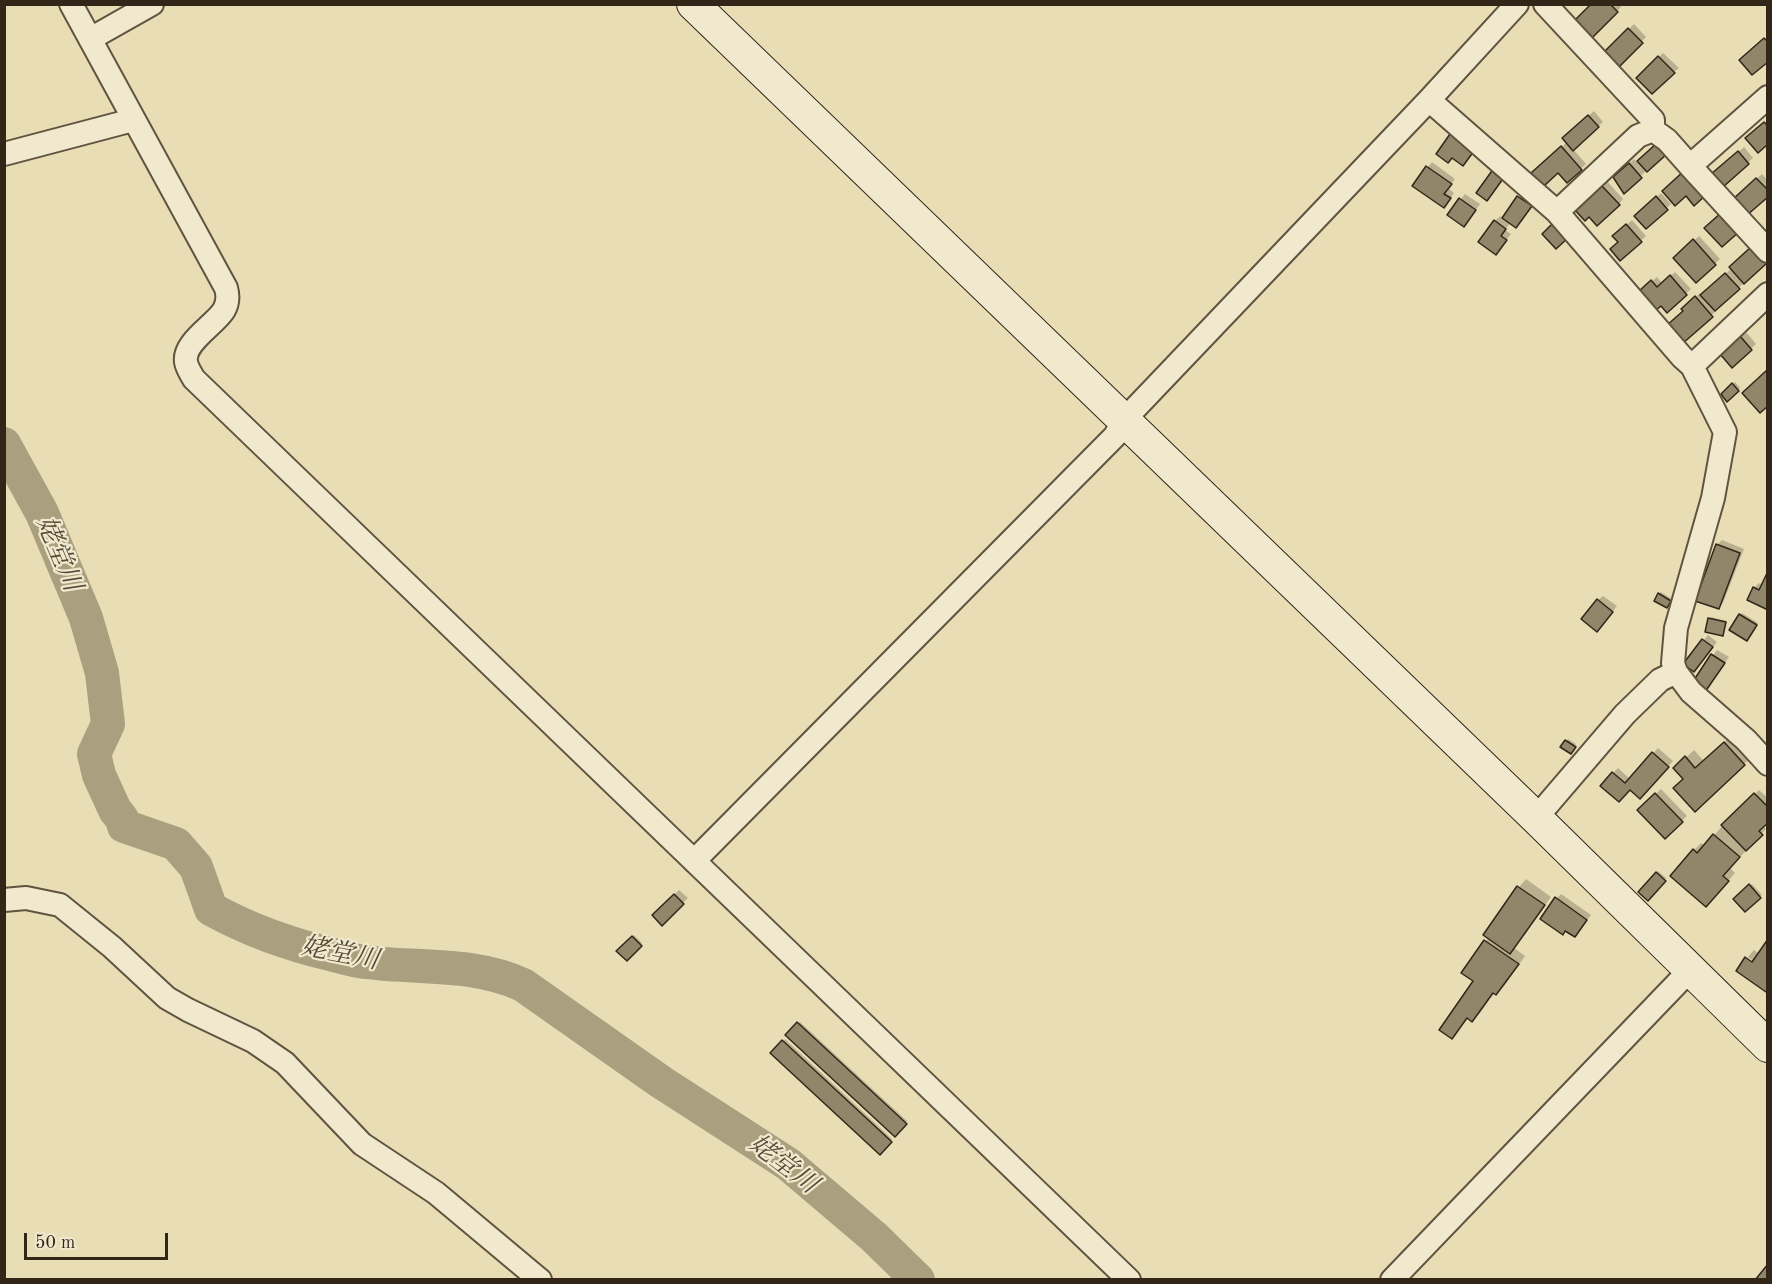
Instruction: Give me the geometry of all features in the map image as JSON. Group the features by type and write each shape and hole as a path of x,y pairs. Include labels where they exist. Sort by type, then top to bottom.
{"street":[{"path":"70,4 226,288 228,300 224,310 202,333 186,358 186,364 194,379 1129,1280"},
{"path":"90,39 153,4"},
{"path":"693,4 1536,818 1767,1046"},
{"path":"694,861 1115,436 1123,421 1429,100 1517,4"},
{"path":"1545,4 1653,120 1653,130"},
{"path":"1690,166 1767,97"},
{"path":"1429,100 1557,212 1692,366 1725,432 1713,498 1676,628 1674,663 1676,672 1691,692 1746,740 1767,764"},
{"path":"4,154 133,120"},
{"path":"1557,212 1638,136 1653,130"},
{"path":"1653,130 1667,140 1764,239"},
{"path":"1692,366 1767,294"},
{"path":"1536,818 1645,694 1660,680 1676,672"},
{"path":"4,900 26,898 60,905 112,947 167,998 188,1011 253,1041 285,1063 362,1144 436,1193 540,1280"},
{"path":"1392,1280 1690,970"}],"building":[{"path":"1591,4 1610,4 1618,12 1592,38 1575,20"},
{"path":"1628,28 1643,43 1619,67 1604,52"},
{"path":"1764,38 1768,42 1768,62 1752,75 1739,60"},
{"path":"1658,56 1675,73 1652,94 1636,78"},
{"path":"1588,115 1599,127 1573,151 1562,138"},
{"path":"1764,122 1768,126 1768,144 1758,153 1745,138"},
{"path":"1450,134 1474,151 1463,166 1452,158 1448,163 1436,154"},
{"path":"1657,143 1667,154 1647,172 1637,161"},
{"path":"1561,146 1582,170 1567,183 1558,173 1543,187 1531,173"},
{"path":"1738,151 1749,164 1723,187 1711,174"},
{"path":"1629,163 1642,178 1624,194 1613,177"},
{"path":"1426,166 1452,184 1444,194 1451,198 1444,208 1412,186"},
{"path":"1494,168 1505,176 1487,201 1476,193"},
{"path":"1685,170 1707,194 1694,206 1686,196 1675,206 1662,191"},
{"path":"1756,178 1768,190 1768,197 1746,216 1732,200"},
{"path":"1601,185 1620,205 1597,226 1589,217 1585,221 1574,209"},
{"path":"1517,196 1532,206 1516,228 1502,218"},
{"path":"1656,196 1668,210 1646,229 1634,216"},
{"path":"1459,198 1476,210 1464,227 1447,215"},
{"path":"1722,212 1740,231 1722,247 1704,228"},
{"path":"1494,220 1506,229 1501,236 1507,240 1496,255 1478,242"},
{"path":"1554,222 1569,237 1556,249 1542,234"},
{"path":"1626,224 1642,242 1620,261 1610,249 1618,242 1612,236"},
{"path":"1693,239 1716,265 1696,283 1673,258"},
{"path":"1752,246 1767,263 1744,284 1729,267"},
{"path":"1725,273 1740,289 1715,311 1700,295"},
{"path":"1670,275 1687,295 1667,313 1661,306 1655,311 1638,292 1651,280 1657,287"},
{"path":"1695,296 1713,317 1682,344 1666,326"},
{"path":"1740,336 1752,350 1732,368 1720,354"},
{"path":"1767,370 1768,406 1760,413 1742,393"},
{"path":"1732,383 1739,391 1727,402 1721,394"},
{"path":"1716,544 1740,553 1719,609 1695,601"},
{"path":"1768,571 1768,610 1747,600 1753,587 1759,590"},
{"path":"1658,593 1671,601 1667,608 1654,601"},
{"path":"1597,599 1613,612 1597,632 1581,619"},
{"path":"1739,614 1757,625 1747,641 1729,630"},
{"path":"1708,618 1726,622 1723,636 1705,632"},
{"path":"1702,639 1713,647 1694,672 1683,664"},
{"path":"1711,654 1725,663 1705,692 1692,683"},
{"path":"1565,740 1576,747 1571,754 1560,747"},
{"path":"1724,742 1745,765 1695,812 1673,788 1683,779 1673,768 1685,756 1695,768"},
{"path":"1652,752 1669,767 1640,799 1630,790 1619,802 1600,786 1612,772 1625,783"},
{"path":"1655,793 1683,822 1665,839 1637,810"},
{"path":"1754,793 1768,807 1768,823 1759,831 1763,835 1746,851 1721,825"},
{"path":"1713,834 1740,857 1723,876 1729,881 1706,907 1670,876 1693,849 1697,853"},
{"path":"1656,872 1666,881 1648,901 1638,892"},
{"path":"1749,884 1761,898 1745,912 1733,899"},
{"path":"1517,886 1545,905 1510,954 1483,935"},
{"path":"674,894 684,904 662,926 652,915"},
{"path":"1555,897 1587,920 1575,937 1565,931 1563,935 1540,919"},
{"path":"632,936 642,946 627,961 616,951"},
{"path":"1768,939 1768,990 1766,992 1736,971 1745,957 1752,962"},
{"path":"1484,940 1519,964 1496,995 1493,993 1472,1022 1467,1018 1452,1039 1439,1030 1473,981 1461,973"},
{"path":"797,1022 907,1124 895,1137 785,1035"},
{"path":"782,1040 892,1142 880,1155 770,1053"},
{"path":"1768,1264 1768,1280 1755,1280"}],"waterway":[{"name":"姥堂川","path":"4,444 42,513 86,618 102,673 108,724 94,754 99,775 124,826 176,844 196,867 211,909 269,936 348,959 465,969 523,985 661,1082 788,1164 874,1237 918,1280"}]}
